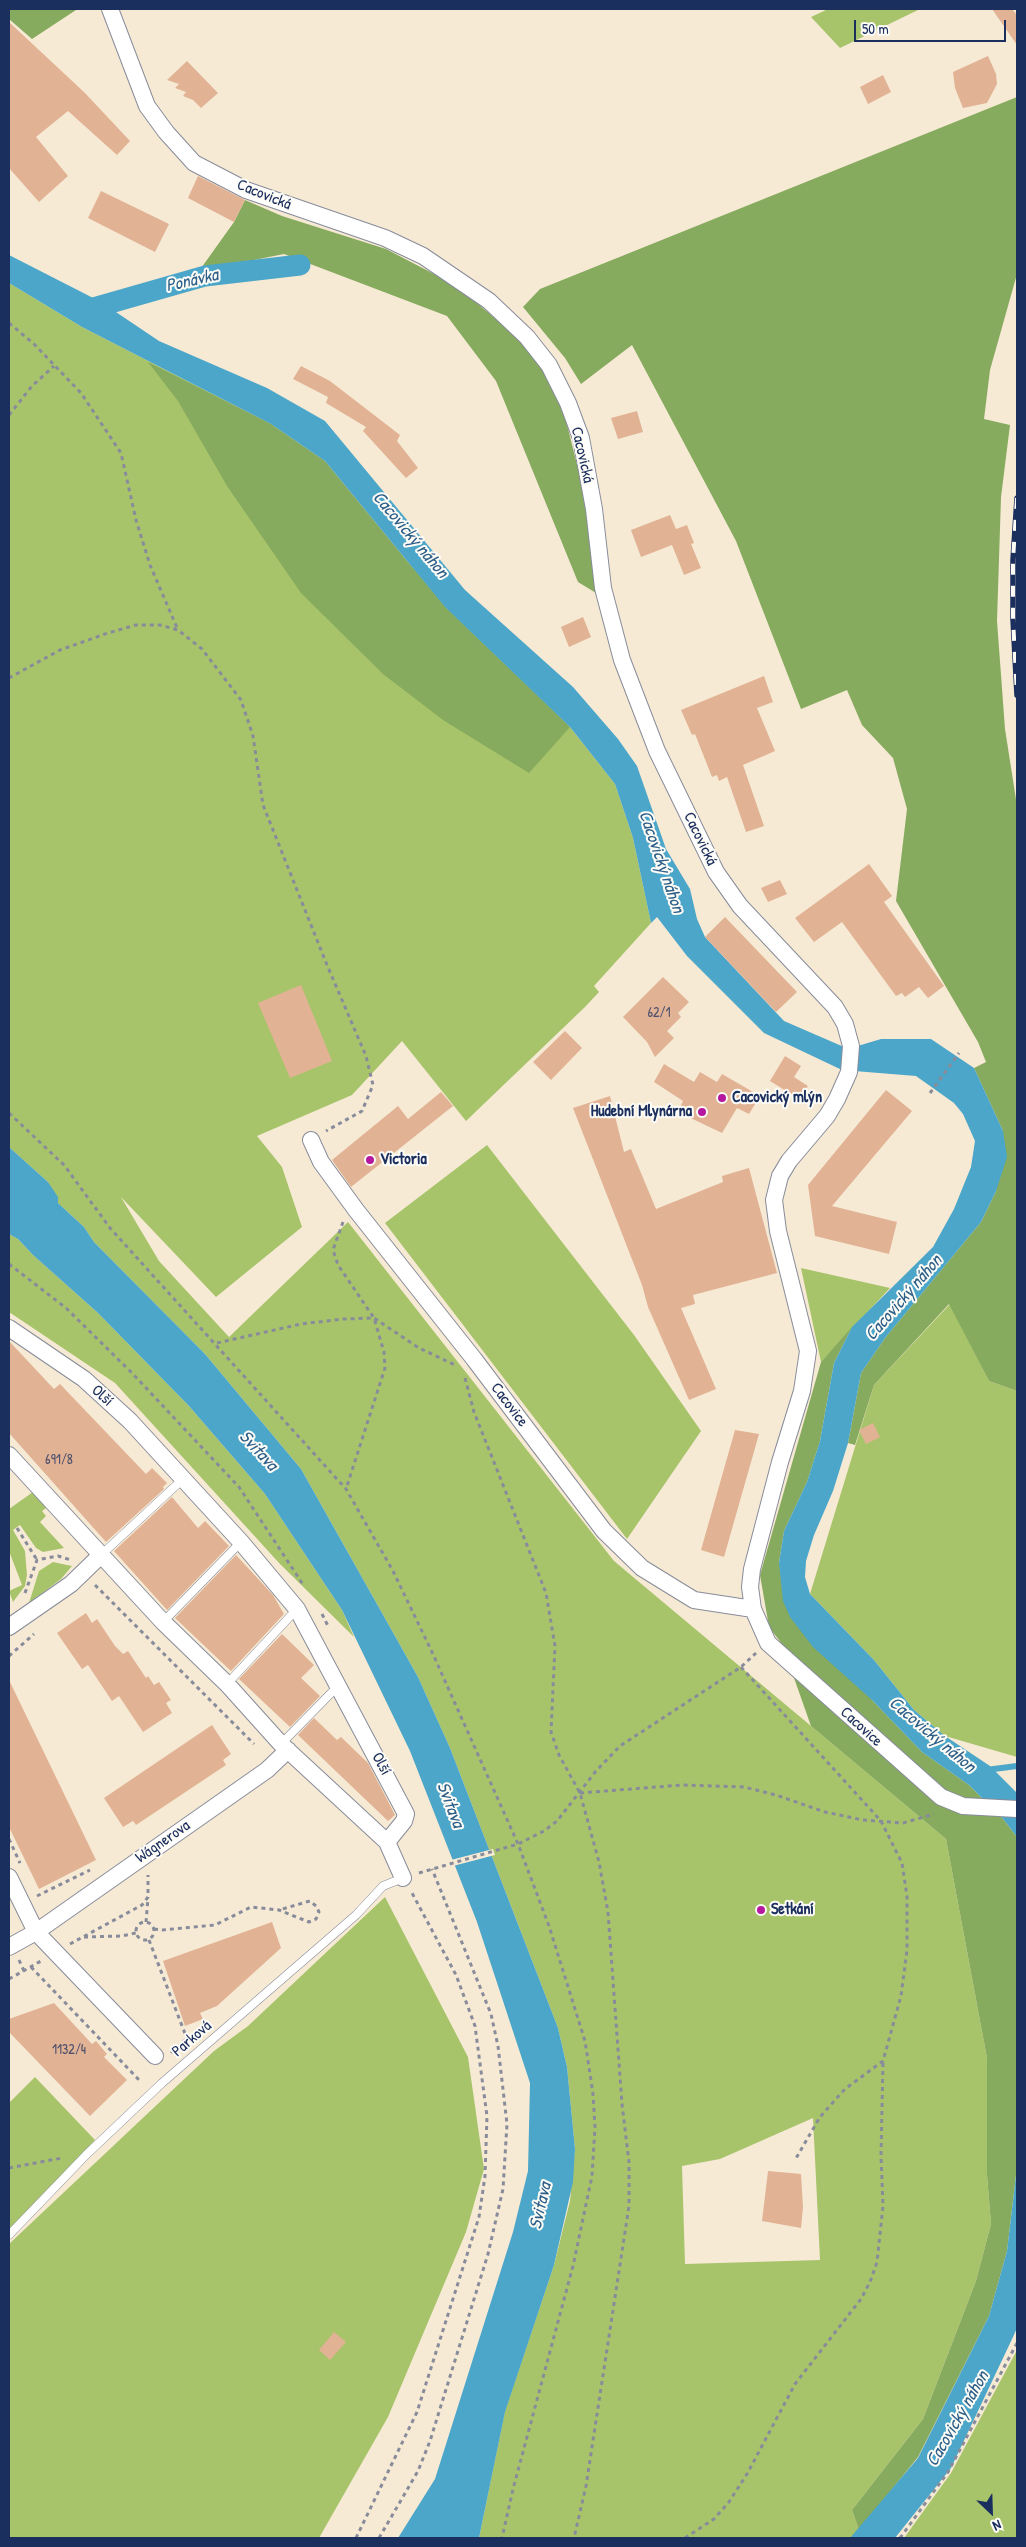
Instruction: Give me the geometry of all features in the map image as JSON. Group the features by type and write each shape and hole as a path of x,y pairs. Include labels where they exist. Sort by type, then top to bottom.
{"street":[{"name":"Cacovická","path":"110,9 147,106 166,132 194,163 246,190 385,238 423,256 489,301 526,337 549,365 568,403 581,438 594,509 603,588 622,660 658,750 716,872 740,906 835,1007 845,1024 850,1046 849,1072"},
{"name":"Cacovice","path":"849,1072 827,1116 789,1161 780,1176 774,1200 778,1231 808,1351 802,1391 780,1462 752,1569 750,1587 753,1609 768,1643 934,1792 963,1806 1017,1809"},
{"name":"Cacovice","path":"311,1140 321,1162 468,1365 604,1531 642,1568 694,1600 753,1609"},
{"name":"Olší","path":"9,1328 84,1379 130,1421 240,1542 297,1609 406,1814 404,1821 387,1842"},
{"path":"9,1455 163,1622 227,1684 285,1747 387,1842 404,1878"},
{"path":"9,1627 72,1584 102,1554"},
{"name":"Wágnerova","path":"9,1947 36,1932 267,1770 285,1747"},
{"path":"9,1877 36,1932 155,2056"}],"lane":[{"path":"102,1554 183,1479"},
{"path":"163,1622 240,1542"},
{"path":"227,1684 297,1609"},
{"path":"285,1747 338,1686"},
{"name":"Parková","path":"9,2234 87,2154 193,2056 356,1915 383,1886 404,1878"}],"path":[{"path":"9,323 34,344 81,393 121,453 136,520 150,565 178,630"},
{"path":"9,415 32,386 54,366"},
{"path":"9,678 60,650 108,632 136,625 160,625 178,630 202,649 241,700 253,736 263,805 323,956 366,1056 372,1085 362,1111 311,1140"},
{"path":"930,1093 959,1053"},
{"path":"9,1113 64,1165 110,1228 346,1489 393,1571 414,1616 518,1844 549,1926 585,2041 594,2094 595,2127 592,2176 573,2266 513,2489 502,2538"},
{"path":"346,1489 385,1368 384,1352 374,1318 338,1265 333,1250 342,1223 356,1210"},
{"path":"9,1264 66,1308 132,1373 238,1487 307,1590"},
{"path":"216,1343 300,1324 343,1319 374,1318 419,1348 468,1365 474,1412 546,1594 555,1646 551,1732 559,1756 580,1793 599,1862 608,1912 622,2104 629,2162 630,2206 586,2486 574,2538"},
{"path":"17,1528 37,1560"},
{"path":"37,1560 58,1556 67,1558 84,1572 108,1600 255,1745"},
{"path":"22,1601 37,1560"},
{"path":"317,1606 328,1622 328,1630"},
{"path":"356,2538 417,2412 478,2217 485,2176 488,2116 475,2026 456,1975 404,1878 518,1844 544,1831 557,1821 596,1771 620,1746 741,1666 768,1643"},
{"path":"684,2538 714,2519 729,2502 747,2474 794,2384 861,2299 878,2262 883,2206 881,2155 883,2061 901,1996 907,1950 907,1896 902,1863 881,1821 741,1666"},
{"path":"580,1793 682,1785 744,1786 824,1812 863,1820 903,1823 963,1806"},
{"path":"146,1922 149,1911 148,1852"},
{"path":"379,2538 418,2471 430,2441 485,2263 503,2189 507,2124 498,2046 491,2014 432,1869"},
{"path":"37,1896 91,1870"},
{"path":"9,1979 142,1905 148,1897"},
{"path":"146,1922 154,1928 162,1930 214,1925 251,1907 278,1910 309,1922 316,1919 319,1912 310,1901 278,1910"},
{"path":"136,1933 139,1925 146,1922"},
{"path":"149,1940 154,1933 154,1928"},
{"path":"83,1937 122,1936 136,1933"},
{"path":"136,1933 140,1938 149,1940"},
{"path":"149,1940 193,2056"},
{"path":"31,1967 141,2082"},
{"path":"796,2160 820,2117 845,2089 883,2061"},
{"path":"9,2168 87,2154"},
{"path":"900,2538 948,2472 1017,2344"}],"green space":[{"path":"9,9 76,10 32,39 9,19"},
{"path":"828,9 920,9 840,48 811,17"},
{"path":"1017,97 1017,274 990,370 984,419 1010,425 1001,497 997,621 1005,729 1017,806 1017,1391 989,1381 949,1304 874,1385 855,1445 848,1443 861,1373 885,1338 981,1222 996,1191 1003,1131 974,1068 986,1062 978,1042 896,901 907,809 893,758 862,725 847,690 801,709 736,541 632,345 581,384 565,358 523,307 540,289"},
{"path":"245,200 282,216 386,249 455,285 514,334 539,363 561,401 588,508 596,593 578,582 496,381 447,316 284,254 199,271 234,222"},
{"path":"9,283 82,327 271,424 570,727 615,784 633,838 651,923 594,986 599,992 585,1007 466,1121 402,1041 352,1095 257,1136 282,1167 302,1227 216,1297 121,1197 159,1261 229,1337 348,1222 614,1561 946,1839 987,2058 987,2175 991,2224 976,2281 923,2419 852,2510 859,2530 850,2538 479,2538 505,2411 554,2265 570,2201 575,2149 567,2067 558,2028 450,1748 418,1677 301,1469 205,1354 94,1242 84,1227 58,1203 48,1182 9,1147","holes":["813,2118 820,2260 685,2264 682,2166 720,2159"]},
{"path":"148,362 271,424 325,461 445,607 570,727 529,773 443,720 383,674 301,593 227,486 178,401"},
{"path":"487,1145 634,1335 701,1431 627,1539 385,1223"},
{"path":"9,1234 18,1239 33,1255 98,1313 189,1406 265,1494 342,1610 354,1637 280,1564 115,1383 9,1312"},
{"path":"801,1268 890,1288 821,1362"},
{"path":"950,1304 989,1381 1017,1391 1017,1757 945,1736 914,1710 874,1660 810,1594 874,1385"},
{"path":"852,1327 834,1363 820,1441 807,1482 784,1531 779,1563 872,1700 922,1752 969,1785 1004,1820 1017,1837 1017,2167 1007,2251 989,2316 918,2457 859,2530 852,2510 923,2419 976,2281 991,2224 987,2175 987,2058 946,1839 811,1726 782,1644 769,1627 760,1575 821,1362"},
{"path":"33,1492 46,1508 42,1511 46,1516 40,1522 64,1548 43,1552 36,1548 20,1525 13,1530 25,1551 27,1575 25,1586 13,1602 9,1591 22,1585 9,1551 9,1509"},
{"path":"53,1562 72,1566 61,1579 29,1603 39,1571"},
{"path":"385,1897 468,2057 484,2169 466,2232 388,2417 319,2538 9,2538 9,2244 214,2051 248,2026"},
{"path":"35,2077 95,2140 9,2230 9,2103"},
{"path":"1017,2350 1017,2538 904,2538 951,2473"}],"water":[{"name":"Cacovický náhon","path":"9,255 101,302 159,341 267,388 325,421 465,590 573,687 618,739 637,766 666,849 690,889 697,919 705,937 784,1021 844,1047 861,1045 881,1039 931,1039 974,1068 1003,1131 1007,1157 996,1191 981,1222 885,1338 861,1373 848,1443 833,1491 814,1535 806,1561 805,1577 810,1594 874,1660 914,1710 945,1736 990,1766 1017,1793 1017,1837 1004,1820 969,1785 922,1752 872,1700 813,1647 790,1617 783,1601 779,1563 784,1531 807,1482 820,1441 834,1363 852,1327 933,1247 954,1209 971,1167 975,1141 963,1114 954,1103 916,1076 842,1070 764,1033 687,956 657,917 651,923 633,838 615,784 570,727 445,607 325,461 271,424 82,327 9,283"},
{"name":"Svitava","path":"9,1147 48,1182 58,1197 58,1203 84,1227 94,1242 205,1354 301,1469 418,1677 450,1748 558,2028 567,2067 575,2149 573,2182 554,2265 505,2412 479,2538 398,2538 435,2479 513,2232 528,2171 530,2083 477,1922 410,1751 342,1610 265,1494 189,1406 98,1313 33,1255 18,1239 9,1234"},
{"name":"Cacovický náhon","path":"1017,2167 1017,2328 1013,2337 951,2468 895,2538 850,2538 918,2458 989,2316 1007,2251"}],"pier":[{"path":"493,1849 495,1855 453,1866 451,1860"}],"building":[{"path":"992,9 1012,9 1017,15 1017,45"},
{"path":"9,22 85,93 130,141 117,155 68,111 36,137 68,176 39,202 9,168"},
{"path":"988,56 996,74 997,84 987,103 963,108 955,88 953,72"},
{"path":"187,61 218,93 201,108 193,100 183,96 186,92 175,88 179,84 167,80"},
{"path":"883,75 891,92 868,104 860,87"},
{"path":"198,176 245,200 234,222 188,198"},
{"path":"101,191 169,224 155,252 88,218"},
{"path":"301,366 330,381 400,435 397,441 418,468 406,478 363,431 366,427 326,403 328,397 293,379"},
{"path":"637,411 643,432 618,439 611,418"},
{"path":"670,515 676,529 687,525 694,543 691,544 701,568 684,575 672,545 641,557 631,530"},
{"path":"583,617 591,637 569,647 561,627"},
{"path":"764,676 773,702 757,708 775,751 743,765 764,826 746,832 727,777 719,781 717,775 712,777 695,734 692,735 681,710"},
{"path":"869,864 892,896 884,902 944,986 928,998 919,987 905,997 902,993 896,996 842,922 814,942 795,918"},
{"path":"780,880 787,894 768,902 761,888"},
{"path":"725,917 797,992 776,1012 705,937"},
{"path":"663,977 689,1002 678,1013 681,1017 667,1031 674,1038 655,1057 647,1042 623,1017"},
{"path":"301,985 332,1061 290,1078 258,1003"},
{"path":"565,1031 582,1048 551,1080 533,1062"},
{"path":"785,1056 801,1066 794,1077 808,1086 799,1099 770,1081"},
{"name":"Cacovický mlýn","path":"664,1064 694,1082 700,1072 717,1082 722,1074 760,1096 749,1114 737,1108 722,1133 678,1112 683,1101 654,1082"},
{"path":"886,1090 912,1111 832,1206 897,1222 889,1254 815,1236 808,1185"},
{"path":"441,1092 453,1106 351,1187 332,1160 398,1106 408,1119"},
{"path":"610,1096 624,1152 631,1149 656,1209 723,1182 722,1176 749,1168 777,1273 693,1295 695,1304 681,1308 716,1389 689,1400 648,1307 642,1285 573,1108"},
{"path":"9,1341 54,1389 60,1384 146,1474 152,1468 167,1483 163,1487 164,1489 106,1542 9,1433"},
{"path":"873,1423 880,1437 866,1444 859,1430"},
{"path":"735,1430 759,1434 724,1557 701,1550"},
{"path":"172,1497 198,1528 205,1521 229,1546 167,1610 114,1551"},
{"path":"236,1555 273,1595 284,1614 231,1671 175,1618"},
{"path":"86,1613 92,1623 97,1619 115,1646 123,1654 128,1651 146,1678 148,1676 154,1685 159,1682 171,1700 166,1703 172,1713 143,1732 119,1696 112,1701 88,1665 82,1669 57,1633"},
{"path":"282,1634 314,1665 301,1678 320,1696 290,1727 239,1679"},
{"path":"9,1680 96,1860 39,1889 9,1827"},
{"path":"314,1718 337,1740 341,1737 368,1763 395,1815 388,1821 298,1735"},
{"path":"212,1725 231,1754 223,1760 226,1765 136,1825 133,1821 123,1827 104,1798"},
{"path":"272,1922 281,1948 217,2006 200,2013 203,2019 185,2026 163,1961"},
{"path":"54,2003 92,2044 96,2041 107,2054 104,2057 127,2080 90,2116 9,2032 9,2019"},
{"path":"768,2171 801,2174 803,2207 801,2228 762,2221"},
{"path":"334,2332 346,2342 330,2360 319,2350"}],"waterway":[{"name":"Ponávka","path":"86,310 205,276 300,265"},
{"path":"986,1770 1017,1766"}],"railway":[{"path":"1017,498 1013,560 1013,619 1017,695"}],"place":[{"name":"Cacovický mlýn","path":"722,1098"},
{"name":"Hudební Mlynárna","path":"702,1112"},
{"name":"Victoria","path":"370,1160"},
{"name":"Setkání","path":"761,1910"}]}
